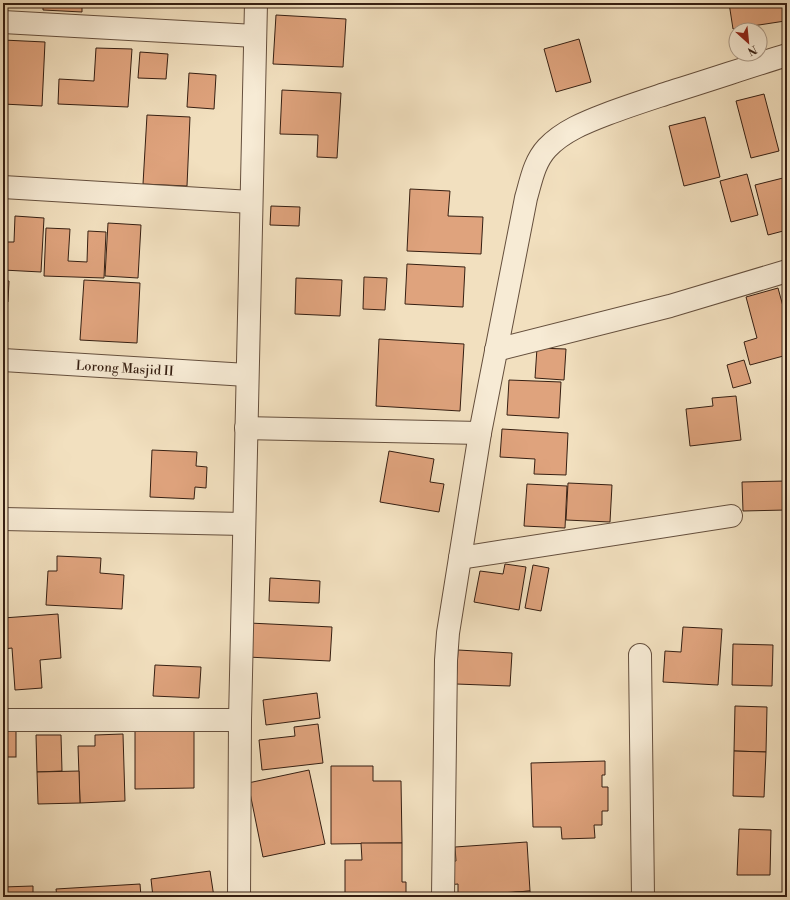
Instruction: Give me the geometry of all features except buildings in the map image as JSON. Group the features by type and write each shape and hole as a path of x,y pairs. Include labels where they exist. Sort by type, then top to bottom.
{"street":[{"path":"239,897 240,720 256,3"},
{"path":"3,22 255,36"},
{"path":"442,897 446,660 448,633 480,433 526,198 534,170 539,158 546,149 564,134 593,120 629,106 787,54"},
{"path":"3,187 252,202"},
{"path":"496,350 670,306 787,271"},
{"name":"Lorong Masjid II","path":"3,360 247,375"},
{"path":"246,428 480,433"},
{"path":"460,558 731,516"},
{"path":"3,519 244,524"},
{"path":"640,655 643,897"},
{"path":"3,720 240,720"}]}
